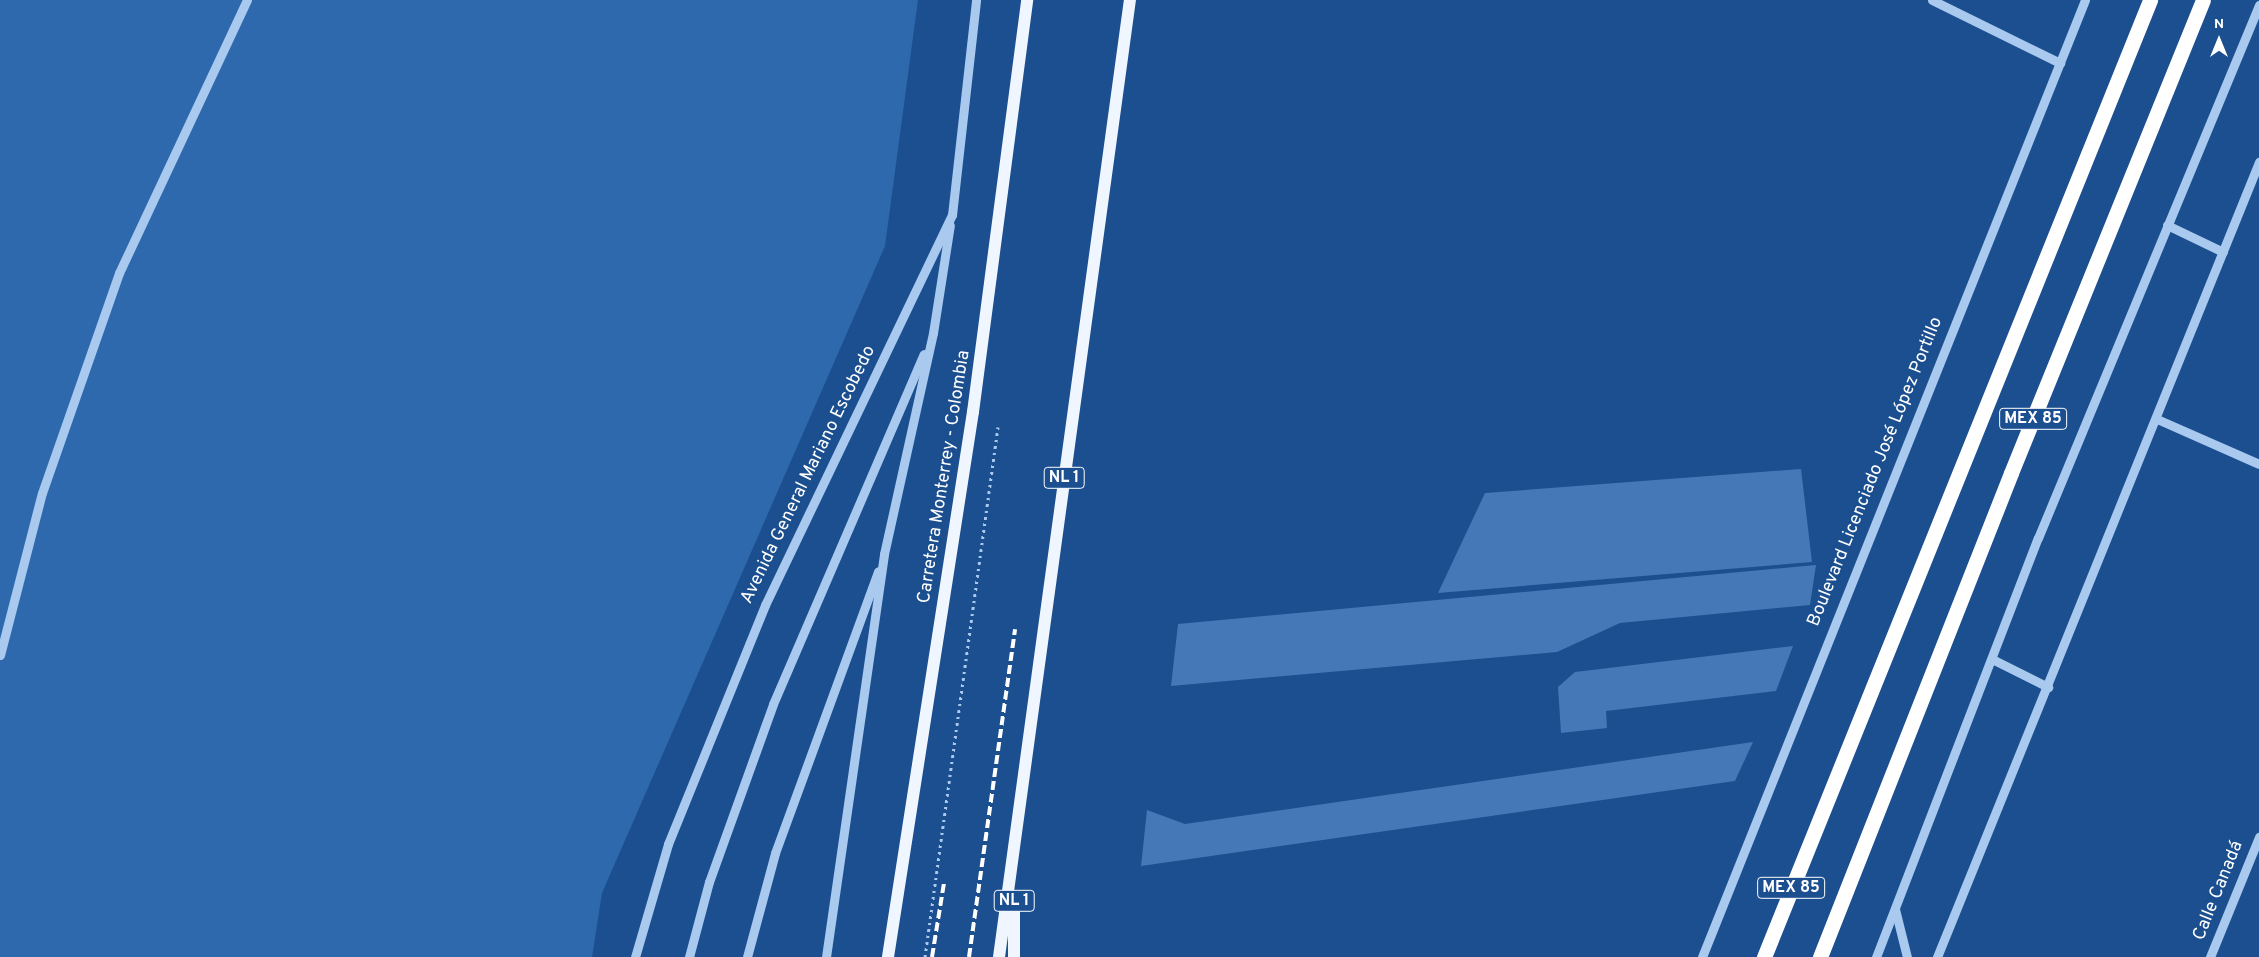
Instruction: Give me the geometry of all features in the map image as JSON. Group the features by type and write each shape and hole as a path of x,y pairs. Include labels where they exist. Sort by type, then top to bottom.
{"highway":[{"name":"MEX 85","path":"1764,957 2150,0"},
{"name":"MEX 85","path":"1820,957 1865,840 2203,0"}],"main road":[{"name":"Carretera Monterrey - Colombia","path":"888,957 973,412 1027,0"},
{"name":"NL 1","path":"1000,957 1130,0"},
{"name":"NL 1","path":"1014,845 1014,957"}],"street":[{"path":"0,656 42,493 119,273 247,0"},
{"name":"Avenida General Mariano Escobedo","path":"635,957 668,844 764,605 952,215 976,0"},
{"path":"1932,0 1939,0 2060,63"},
{"name":"Boulevard Licenciado José López Portillo","path":"1702,957 2085,0"},
{"path":"1876,957 2038,538 2259,5"},
{"path":"1936,957 2157,419 2259,162"},
{"path":"826,957 884,554 933,333 952,215"},
{"path":"2167,225 2223,252"},
{"path":"689,957 709,882 773,704 933,333"},
{"path":"2157,419 2259,464"},
{"path":"748,957 775,853 884,554"},
{"path":"1992,659 2048,687"},
{"name":"Calle Canadá","path":"2210,957 2255,859 2259,837"},
{"path":"1895,908 1908,957"}],"shaded area":[{"path":"0,0 918,0 885,246 602,893 592,957 0,957"}],"building":[{"path":"1801,469 1812,562 1438,593 1485,493"},
{"path":"1816,565 1810,605 1620,623 1557,652 1171,686 1178,624"},
{"path":"1793,646 1776,691 1606,711 1607,728 1561,733 1558,687 1575,672"},
{"path":"1753,742 1735,781 1141,866 1147,810 1185,824"}],"railway":[{"path":"969,957 1015,629"},
{"path":"932,957 944,883"}]}
